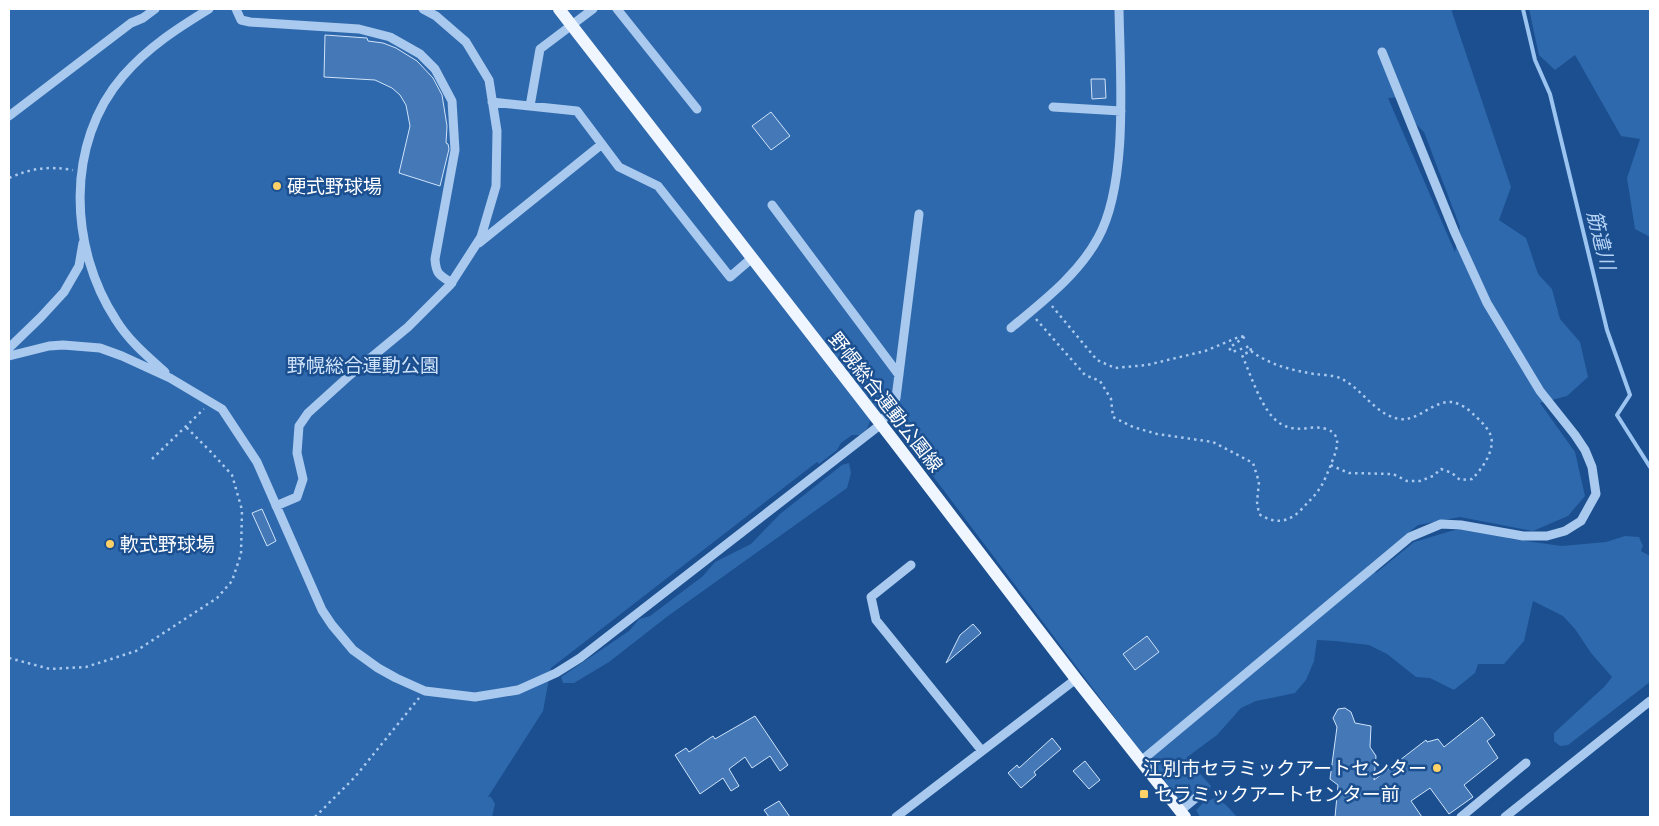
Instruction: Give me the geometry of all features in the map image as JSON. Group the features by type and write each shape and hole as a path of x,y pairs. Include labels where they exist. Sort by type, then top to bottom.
{"main road":[{"name":"野幌総合運動公園線","path":"559,9 1076,680 1182,814"}],"street":[{"path":"9,116 131,23 143,18 155,9"},
{"path":"170,378 134,344 116,320 93,274 83,240 80,199 82,171 85,148 94,122 122,77 146,52 209,9"},
{"path":"236,9 241,20 250,22 359,29 390,37 420,54 435,69 452,102 455,150 435,264 439,275 452,282"},
{"path":"276,506 296,497 300,489 303,478 297,453 297,438 299,426 308,413 408,327 452,282 481,237 496,186 496,131 489,80 466,42 436,16 423,9"},
{"path":"530,106 540,49 593,9"},
{"path":"617,9 697,109"},
{"path":"1011,328 1046,299 1081,263 1098,238 1110,208 1117,167 1120,112 1119,9"},
{"path":"1141,761 1410,537 1441,524 1461,525 1522,536 1547,536 1565,531 1581,521 1596,494 1592,467 1584,450 1575,435 1540,391 1487,303 1456,233 1382,52"},
{"path":"492,102 577,111 619,167 658,186 730,277 752,258"},
{"path":"1053,107 1120,112"},
{"path":"474,247 602,144"},
{"path":"772,204 899,375"},
{"path":"9,356 49,346 63,345 100,348 170,378 222,409 258,462 322,610 344,642 378,668 425,691 475,697 500,694 518,690 556,673 588,651 880,425 896,398 919,214"},
{"path":"9,348 41,318 64,292 79,266 83,240"},
{"path":"911,565 871,597 876,620 982,751"},
{"path":"896,817 1076,680"},
{"path":"1505,817 1650,701"},
{"path":"1461,817 1526,763"},
{"path":"1182,814 1203,792"}],"path":[{"path":"9,178 29,170 56,167 82,171"},
{"path":"1046,299 1098,360 1115,368 1147,365 1196,353 1246,336 1229,348 1232,352 1250,346 1251,351 1263,360 1280,367 1338,377 1351,384 1374,406 1397,419 1410,419 1438,404 1452,402 1469,410 1483,423 1491,436 1490,450 1482,469 1472,479 1460,480 1452,473 1441,469 1433,476 1420,481 1407,481 1393,474 1349,473 1330,465"},
{"path":"1030,312 1085,375 1100,381 1111,399 1113,417 1133,427 1157,434 1213,442 1253,463 1259,482 1259,514 1280,522 1293,518 1322,486 1337,448 1338,439 1333,432 1324,428 1299,430 1281,424 1268,412 1242,355 1251,351"},
{"path":"152,459 211,402"},
{"path":"9,658 50,669 86,667 136,651 217,598 232,581 241,554 242,510 232,475 186,427"},
{"path":"315,817 355,777 425,691"}],"green space":[{"name":"野幌総合運動公園","path":"9,9 1451,9 1511,187 1499,220 1526,238 1538,274 1552,289 1560,319 1580,342 1588,377 1567,396 1540,403 1575,452 1585,496 1568,516 1533,531 1460,517 1418,525 1368,566 1376,573 1414,542 1471,527 1511,539 1562,546 1606,542 1625,536 1639,537 1643,546 1641,551 1650,556 1650,682 1568,745 1560,746 1554,741 1554,733 1605,686 1612,677 1563,616 1533,601 1524,641 1504,664 1478,664 1475,673 1454,690 1430,678 1416,677 1387,654 1369,645 1317,640 1314,661 1306,680 1295,693 1256,701 1241,708 1217,735 1186,758 1211,786 1209,792 1184,801 1174,796 1160,772 1155,771 884,411 870,421 867,429 860,435 852,435 841,443 837,450 819,464 817,462 551,668 543,711 488,797 491,797 495,804 492,817 9,817","holes":["1401,97 1412,120 1424,132 1460,227 1455,252 1388,98"]},
{"path":"1529,9 1650,9 1650,237 1635,229 1627,178 1640,139 1621,136 1575,55 1555,70 1539,55"},
{"path":"849,463 851,473 847,488 668,616 609,662 574,683 563,683 561,677 629,631 639,619 650,616 703,576 715,562 751,544 780,514 842,465"},
{"path":"1216,798 1226,805 1237,817 1200,817 1196,810 1204,802"}],"building":[{"path":"325,35 367,38 368,41 383,43 396,48 417,61 433,78 442,95 447,126 446,143 449,149 440,186 399,173 410,126 406,105 400,95 392,88 375,80 324,77"},
{"path":"1091,79 1105,79 1106,98 1092,99"},
{"path":"771,112 790,136 771,150 752,126"},
{"path":"262,509 276,541 267,546 252,513"},
{"path":"973,624 981,633 946,663 960,635"},
{"path":"1147,636 1159,652 1135,670 1123,654"},
{"name":"江別市セラミックアートセンター","path":"1345,708 1351,712 1355,723 1371,726 1370,747 1376,756 1374,780 1426,740 1427,742 1438,739 1444,747 1482,717 1495,735 1487,741 1498,758 1464,785 1473,797 1449,814 1430,788 1411,801 1422,817 1335,817 1338,785 1330,779 1337,727 1333,718 1338,709"},
{"path":"755,716 788,765 780,771 770,756 752,768 745,757 729,769 739,786 731,791 723,778 700,794 675,755 686,748 689,752 713,736 715,739"},
{"path":"1052,738 1061,749 1034,772 1036,775 1021,788 1008,773 1017,765 1019,768"},
{"path":"1085,761 1100,780 1089,789 1073,771"},
{"path":"779,801 790,817 769,817 764,810"}],"waterway":[{"name":"筋違川","path":"1523,9 1535,60 1550,94 1607,330 1630,395 1617,415 1650,467"}],"place":[{"name":"硬式野球場","path":"277,186"},
{"name":"軟式野球場","path":"110,544"},
{"name":"江別市セラミックアートセンター","path":"1437,768"},
{"name":"セラミックアートセンター前","path":"1144,794"}]}
